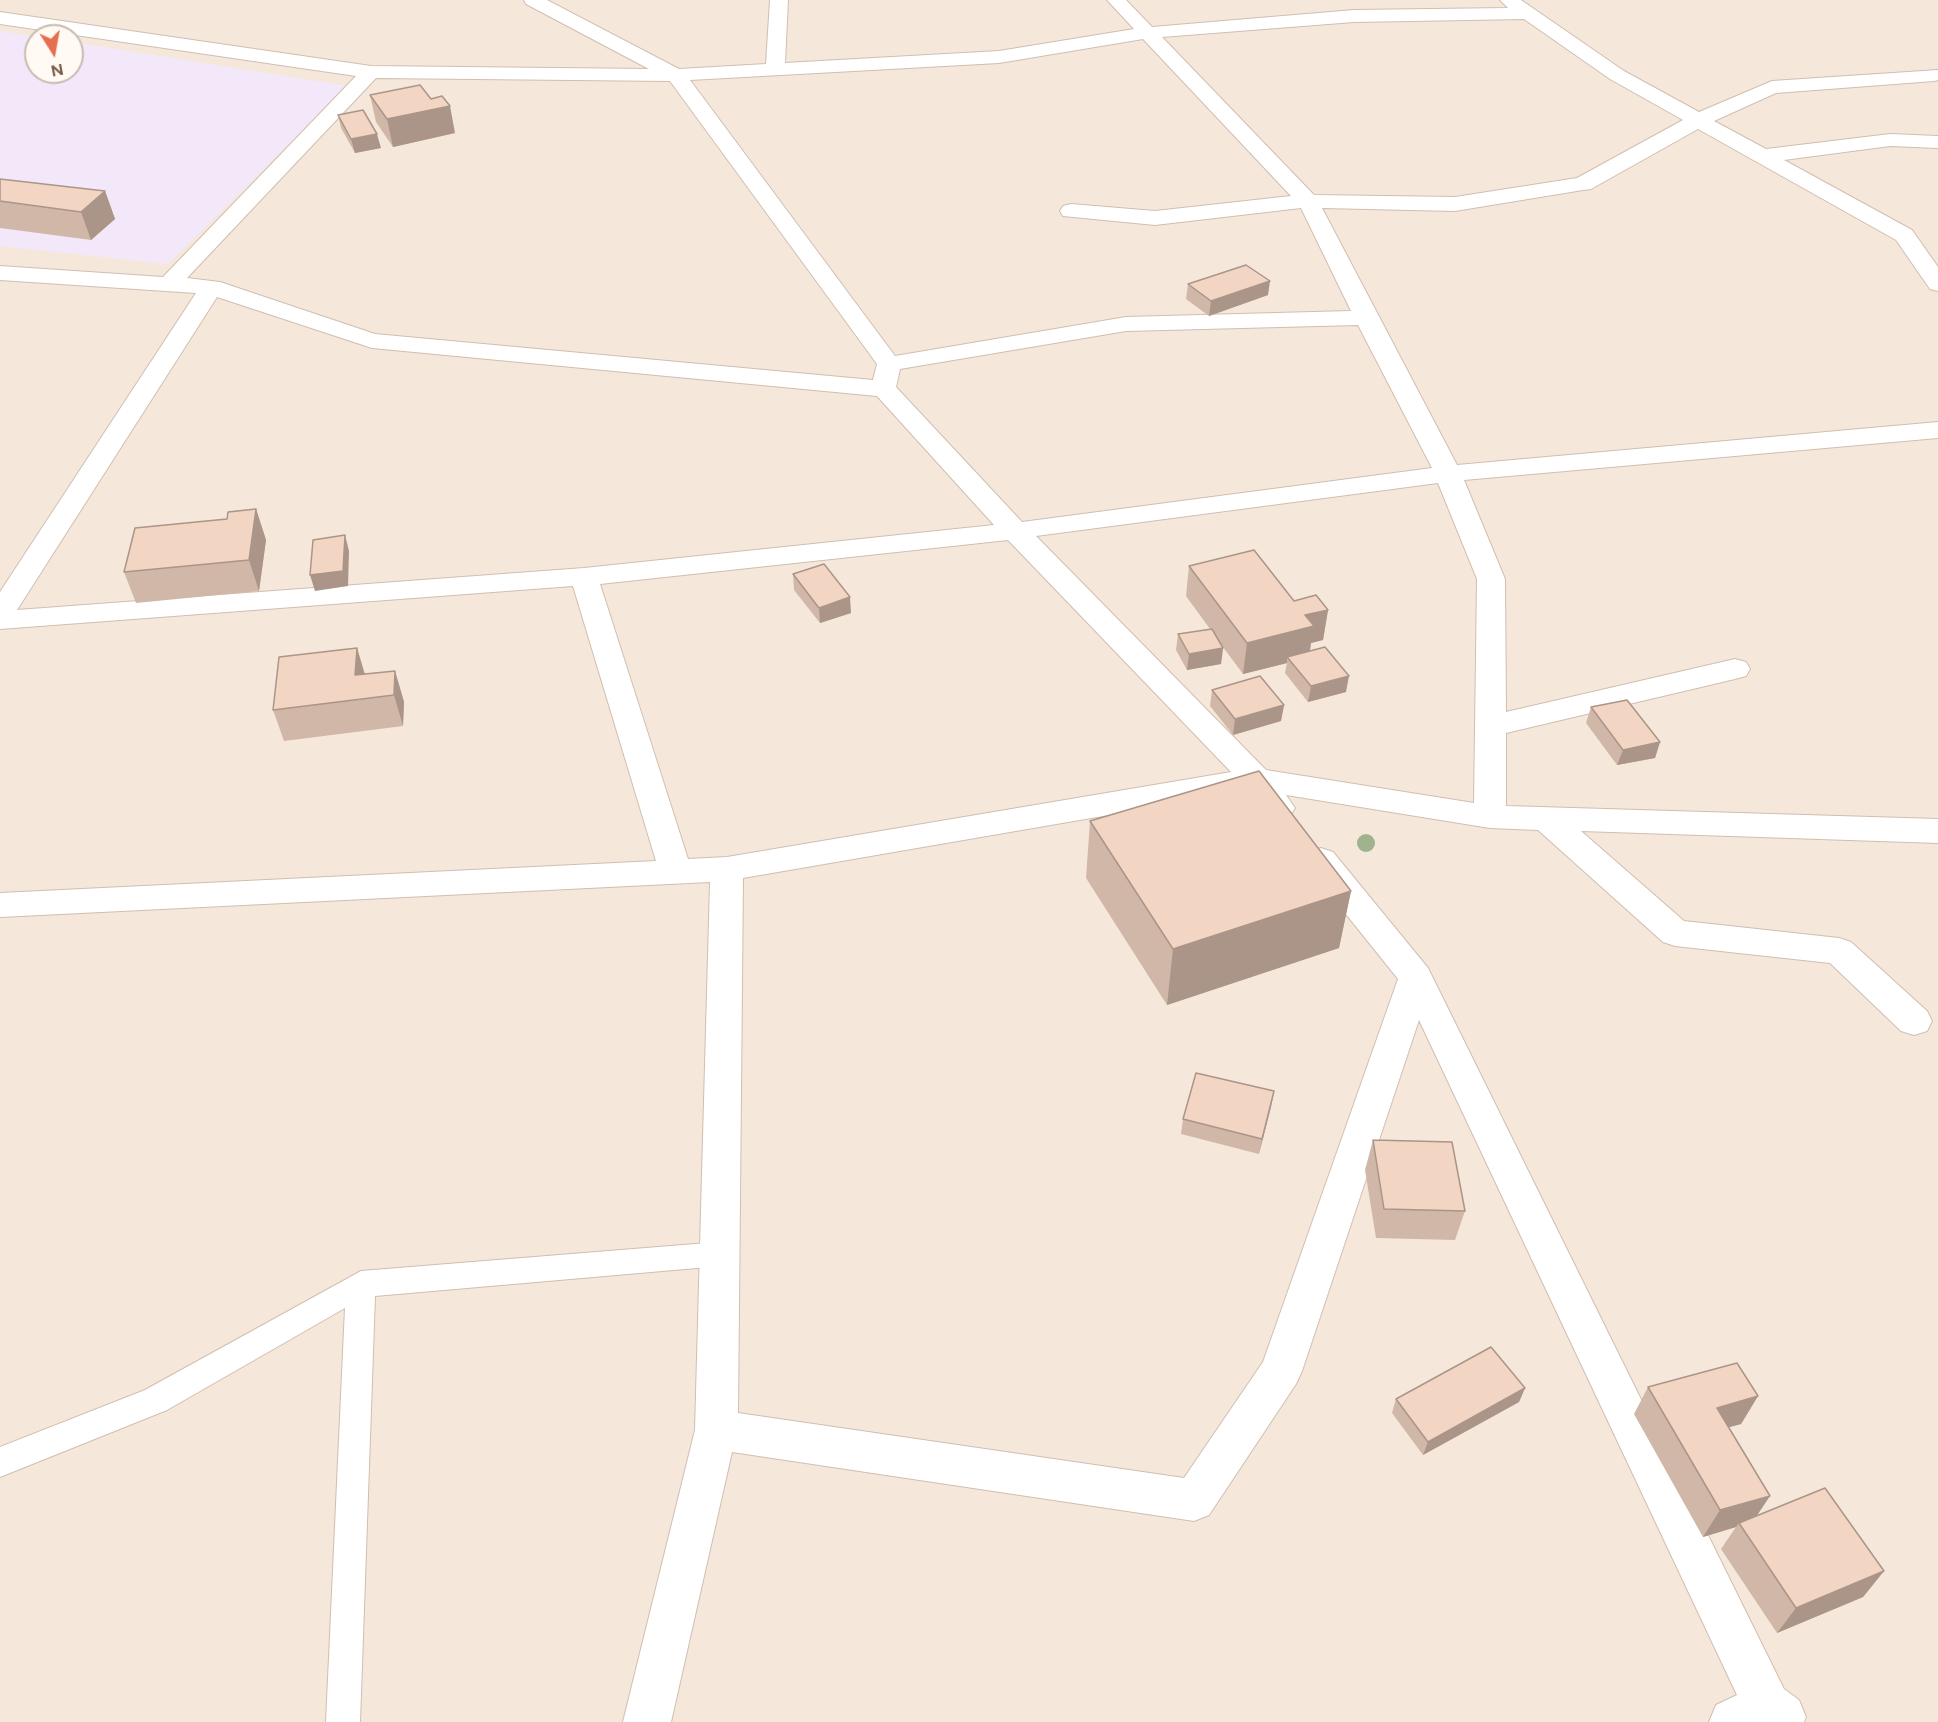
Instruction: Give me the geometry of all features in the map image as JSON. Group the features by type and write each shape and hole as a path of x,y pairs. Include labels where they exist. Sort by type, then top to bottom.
{"street":[{"path":"0,9 22,0"},
{"path":"533,0 676,75 889,364 884,389"},
{"path":"775,70 779,0"},
{"path":"1116,0 1308,201 1448,474 1491,579 1490,817"},
{"path":"1509,0 1617,75 1904,235 1938,284"},
{"path":"0,18 371,72 676,75 999,57 1147,33 1354,16 1526,13"},
{"path":"169,284 371,72"},
{"path":"1071,211 1155,218 1308,201 1455,204 1583,183 1699,120 1772,87 1934,75"},
{"path":"1763,156 1890,140 1938,142"},
{"path":"0,273 212,287 372,340 884,389 1015,531 1256,779 1416,977 1764,1718"},
{"path":"0,614 212,287"},
{"path":"889,364 1126,324 1366,318"},
{"path":"0,620 584,577 1015,531 1448,474 1938,430"},
{"path":"584,577 676,872"},
{"path":"1490,726 1735,669"},
{"path":"0,904 727,869 1256,779 1490,817 1938,831"},
{"path":"1546,819 1675,933 1839,951 1914,1021"},
{"path":"647,1722 716,1430 727,869"},
{"path":"716,1430 1194,1500 1281,1371 1416,977"}],"lane":[{"path":"0,1462 156,1400 361,1284 720,1254"},
{"path":"343,1722 361,1284"}],"shaded area":[{"path":"0,0 1938,0 1938,1722 0,1722"},
{"path":"0,31 24,35 24,84 84,84 84,44 347,86 168,264 0,246"}],"building":[{"path":"420,85 431,99 442,96 450,106 387,119 370,95"},
{"path":"363,110 377,134 351,139 338,115"},
{"path":"0,179 105,191 81,212 0,201"},
{"path":"1246,265 1270,281 1211,301 1188,284"},
{"path":"256,509 249,560 124,572 135,528 227,519 228,512"},
{"path":"345,535 343,571 310,575 313,540"},
{"path":"1254,550 1294,601 1316,595 1328,610 1305,615 1314,626 1247,643 1189,566"},
{"path":"824,564 850,597 819,608 793,574"},
{"path":"1212,629 1223,648 1189,654 1178,634"},
{"path":"1325,647 1349,676 1311,686 1287,657"},
{"path":"357,648 355,675 395,671 394,695 273,710 279,657"},
{"path":"1260,676 1284,705 1235,719 1212,690"},
{"path":"1627,700 1660,742 1623,750 1591,707"},
{"path":"1259,771 1351,891 1173,949 1090,821"},
{"path":"1196,1073 1274,1091 1262,1139 1183,1119"},
{"path":"1373,1140 1452,1142 1465,1211 1384,1209"},
{"path":"1491,1347 1525,1388 1428,1442 1396,1399"},
{"path":"1737,1363 1758,1396 1717,1408 1770,1496 1720,1510 1648,1387"},
{"path":"1825,1488 1884,1571 1796,1608 1739,1523"}]}
